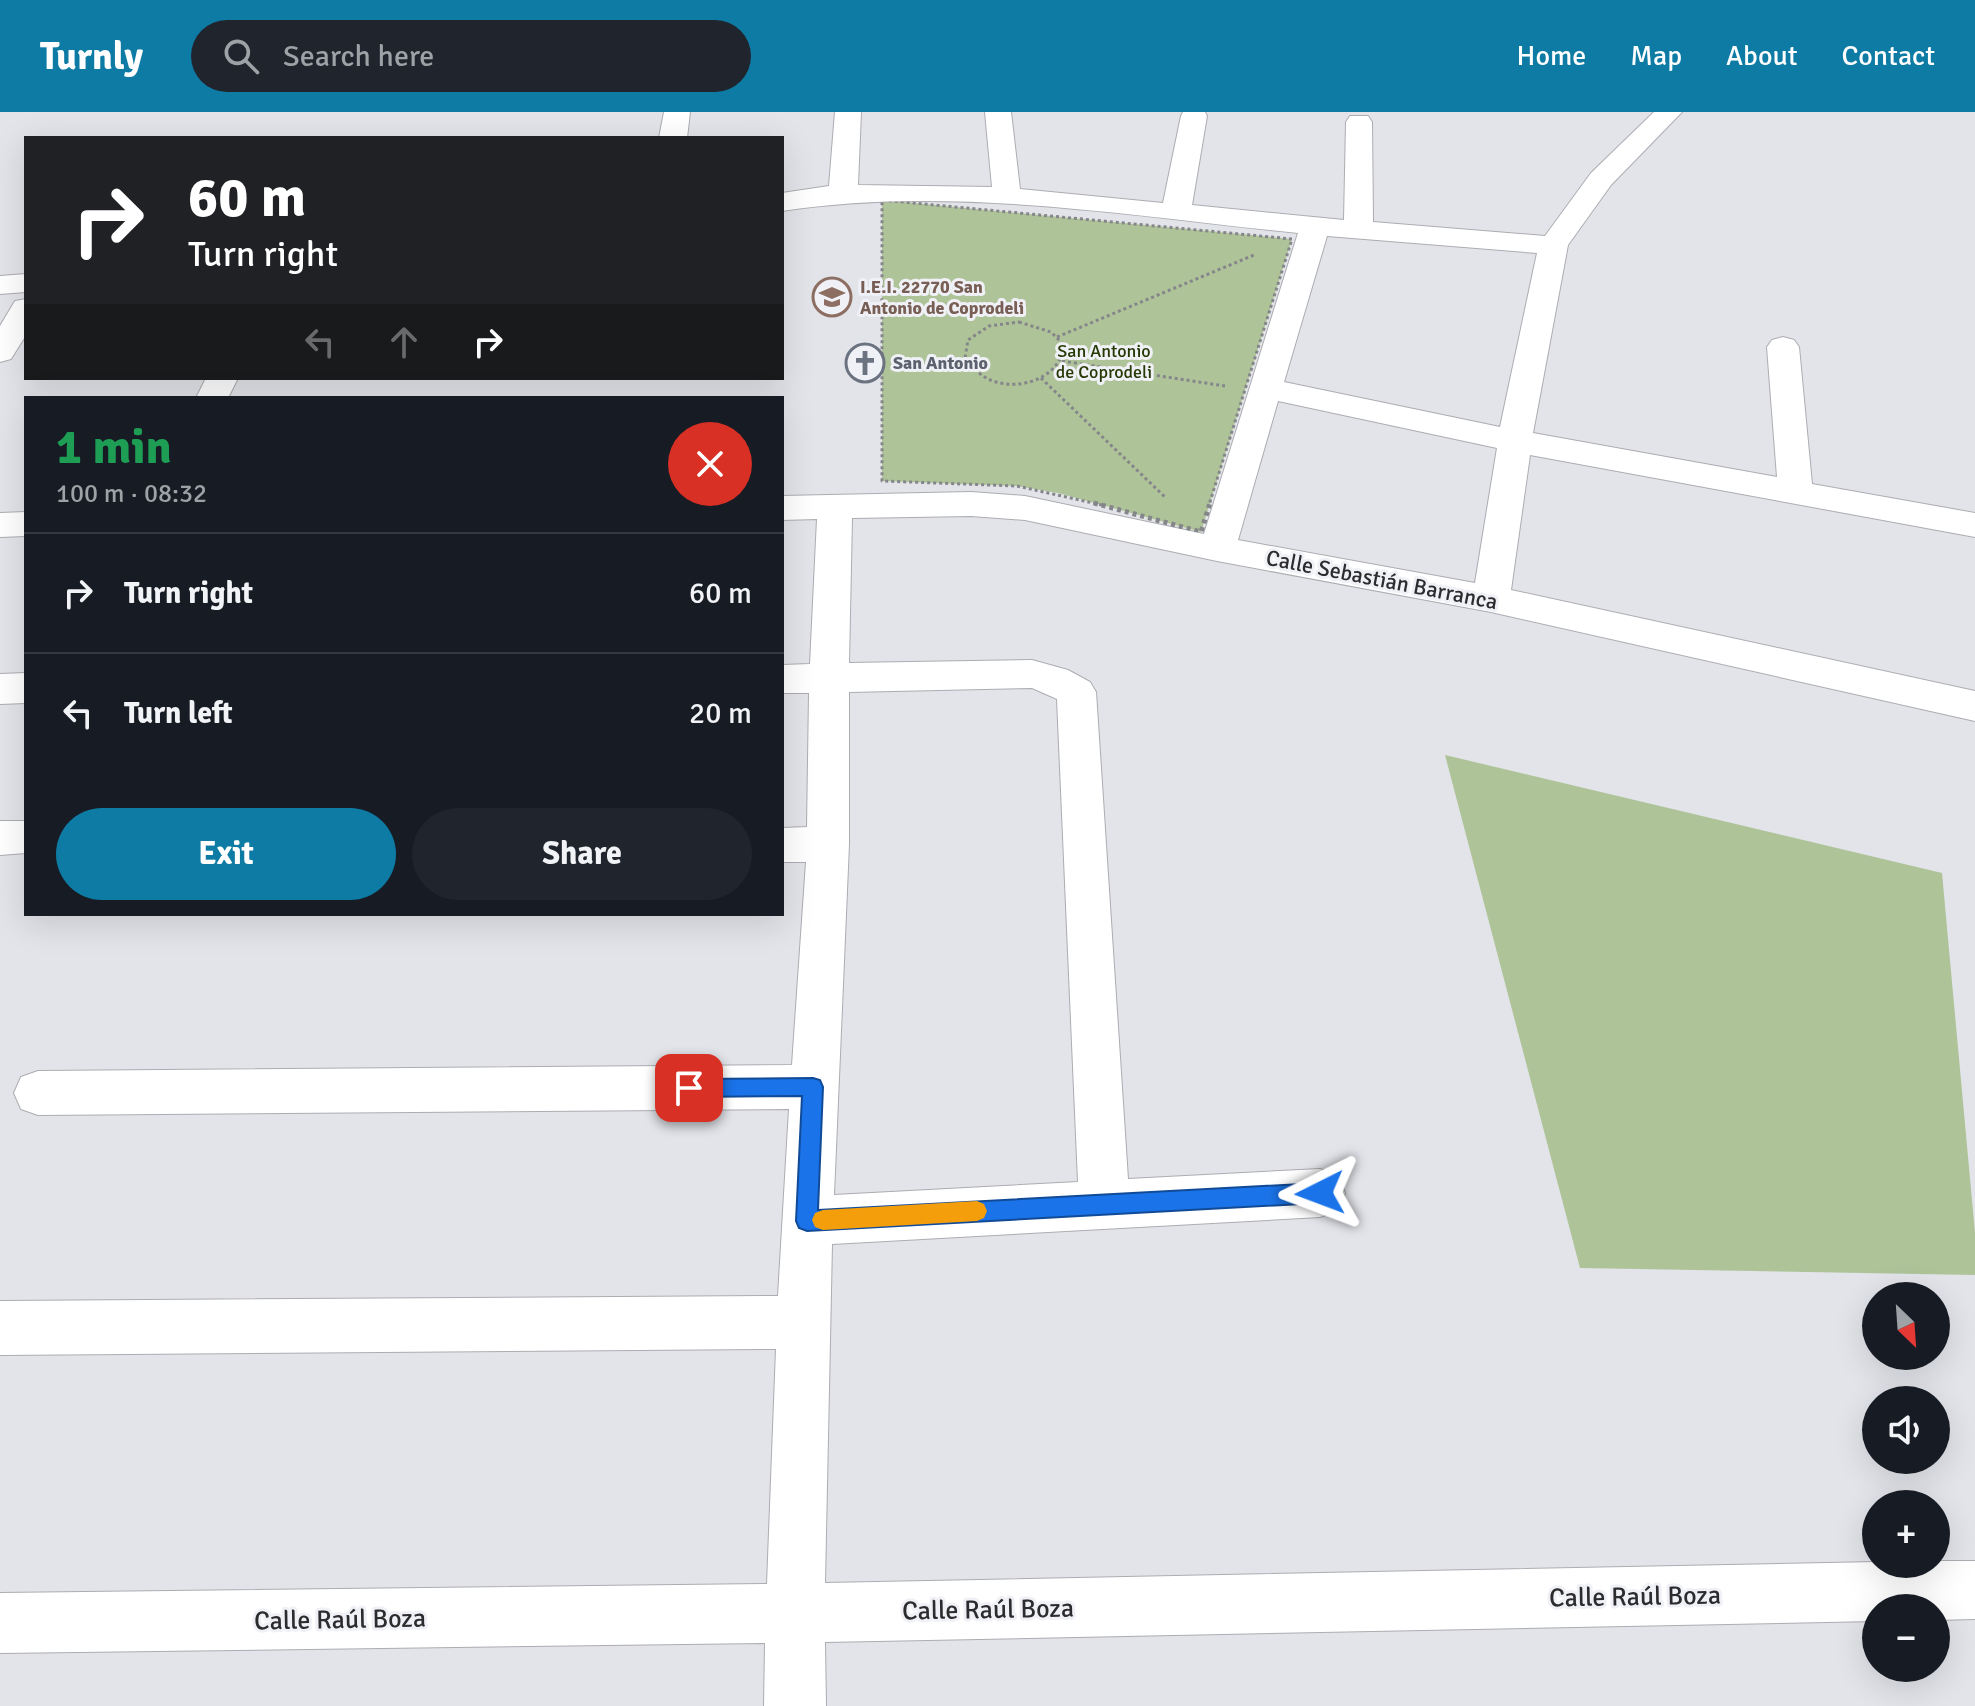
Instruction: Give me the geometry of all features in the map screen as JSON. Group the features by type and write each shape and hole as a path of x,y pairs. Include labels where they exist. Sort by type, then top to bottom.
{"street":[{"path":"673,136 677,112"},
{"path":"843,193 848,112"},
{"path":"998,112 1007,196"},
{"path":"1491,599 1515,441 1553,245 1601,179 1669,112"},
{"path":"1176,212 1194,116"},
{"path":"1358,230 1359,122"},
{"path":"784,202 843,193 1007,196 1176,212 1303,232 1358,230 1553,245"},
{"path":"1209,540 1266,388 1303,232"},
{"path":"0,285 24,283"},
{"path":"0,352 24,311"},
{"path":"1783,347 1795,491"},
{"path":"1266,388 1515,441 1975,525"},
{"name":"Calle Sebastián Barranca","path":"784,508 971,504 1025,508 1209,540 1975,706"},
{"path":"795,1706 795,1613 813,1087 805,845 829,678 835,507"},
{"path":"0,525 24,524"},
{"path":"784,679 1032,674 1054,680 1076,692 1104,1204"},
{"path":"0,689 24,688"},
{"path":"38,1093 813,1087"},
{"path":"807,1221 1320,1193"},
{"path":"0,1328 804,1322"},
{"name":"Calle Raúl Boza","path":"0,1623 795,1613 1975,1590"}],"path":[{"path":"1209,540 1058,493 1017,486 882,481 882,200 1303,232"},
{"path":"1277,245 1303,232"},
{"path":"1209,540 1303,232"},
{"path":"1057,337 1262,251"},
{"path":"1003,323 1033,324 1057,337 1064,346 1062,361 1059,367 1041,378 1016,383 982,376 971,368 964,349 977,332 1003,323"},
{"path":"1062,361 1230,386"},
{"path":"1041,378 1167,499"},
{"path":"1190,521 1209,540"}],"green space":[{"name":"San Antonio de Coprodeli","path":"882,200 1292,239 1201,532 1058,493 1017,486 882,481"},
{"path":"1445,755 1942,873 1975,1233 1975,1275 1580,1268"}],"slow traffic":[{"path":"823,1220 977,1211"}],"place":[{"name":"I.E.I. 22770 San Antonio de Coprodeli","path":"832,297"},
{"name":"San Antonio","path":"865,363"}],"route":[{"path":"689,1088 813,1087 807,1221 1320,1193"}]}
